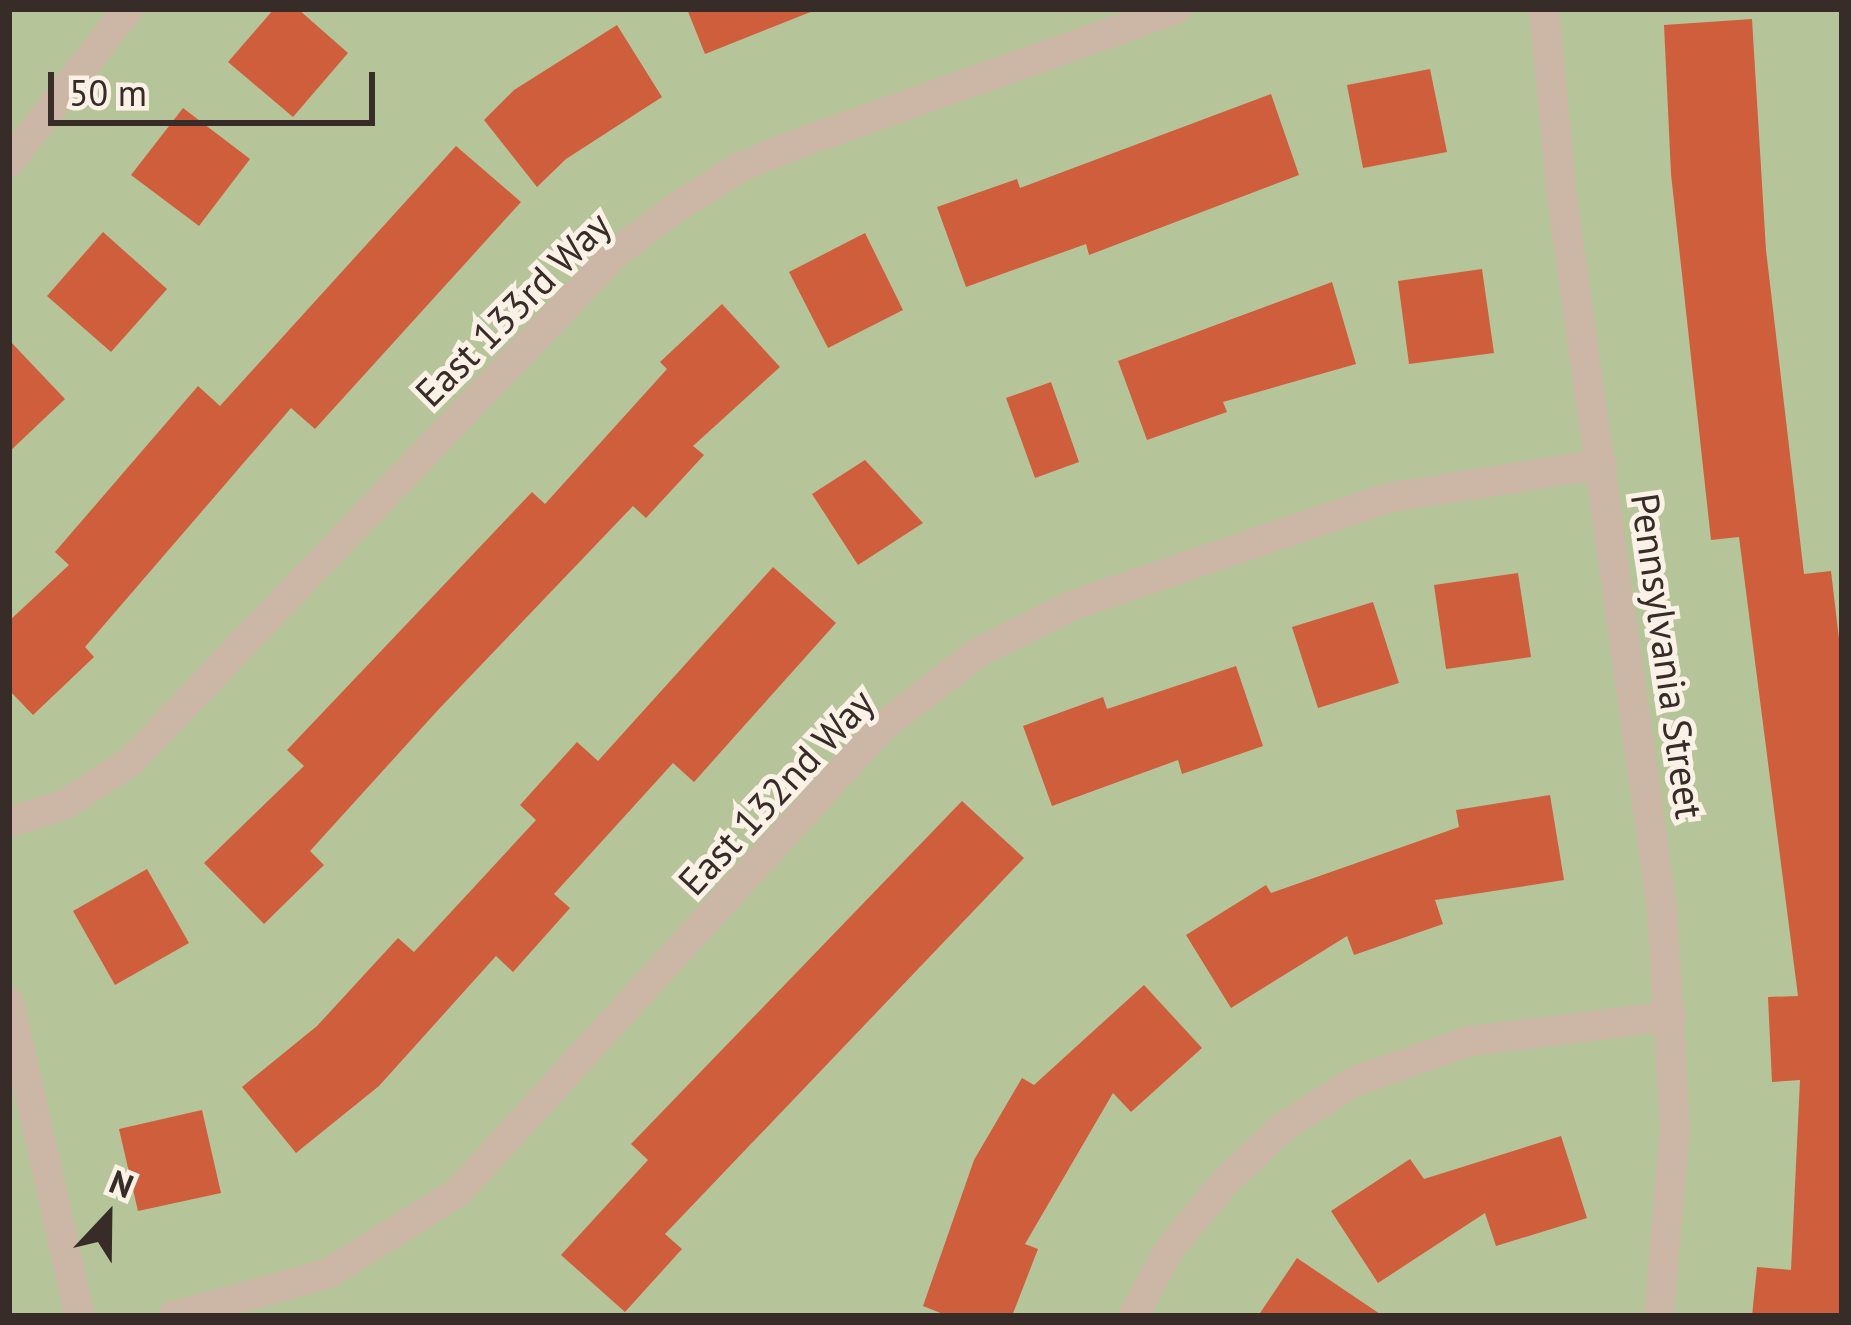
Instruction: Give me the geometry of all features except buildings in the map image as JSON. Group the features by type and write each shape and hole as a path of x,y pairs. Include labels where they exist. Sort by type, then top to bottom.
{"street":[{"path":"9,162 128,9"},
{"name":"East 133rd Way","path":"9,822 64,805 130,762 616,254 677,208 740,167 800,142 1177,9"},
{"name":"Pennsylvania Street","path":"1544,9 1671,1016 1675,1125 1659,1316"},
{"name":"East 132nd Way","path":"173,1316 327,1274 458,1192 883,726 979,652 1073,605 1387,497 1602,464"},
{"path":"9,1002 80,1316"},
{"path":"1132,1316 1171,1247 1224,1183 1282,1128 1353,1082 1470,1041 1671,1016"}],"green space":[{"path":"9,9 1842,9 1842,1316 9,1316"}]}
